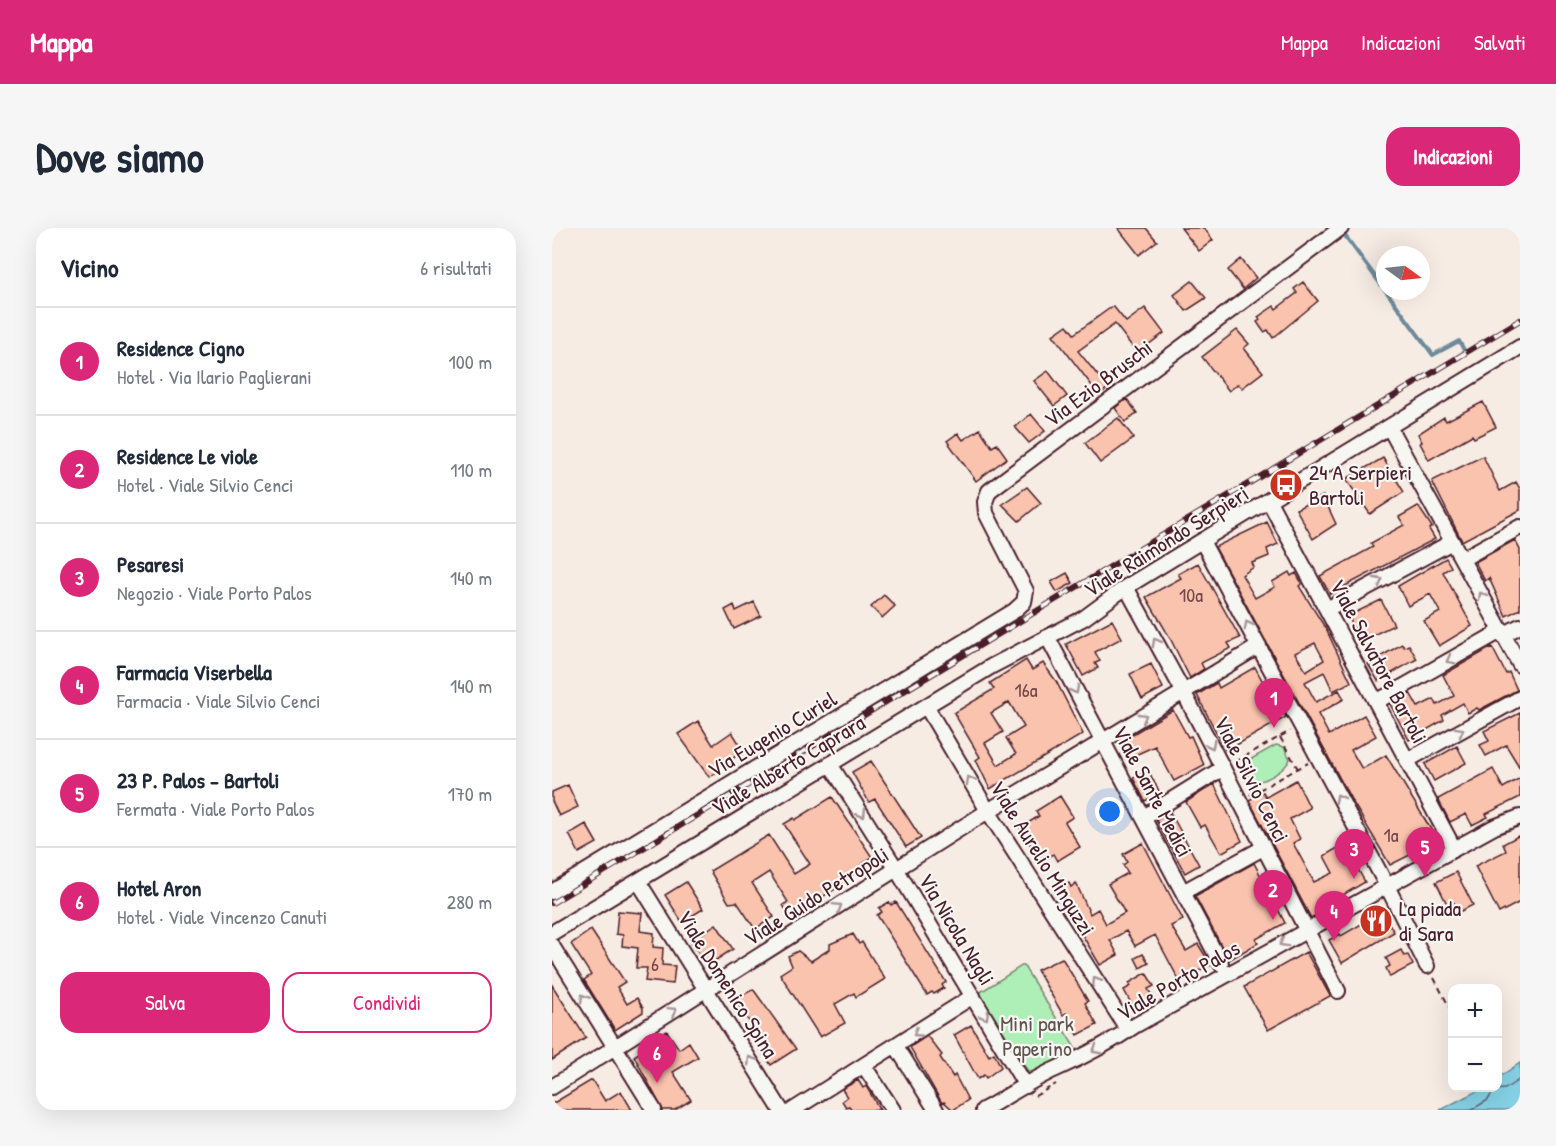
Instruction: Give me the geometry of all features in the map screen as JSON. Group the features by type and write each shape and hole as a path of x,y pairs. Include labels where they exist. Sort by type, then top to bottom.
{"street":[{"name":"Via Ezio Bruschi","path":"1014,611 1024,602 1026,591 986,513 985,502 989,491 1341,228"},
{"name":"Viale Raimondo Serpieri","path":"1048,638 1084,618 1126,587 1520,347"},
{"path":"1389,427 1520,665"},
{"name":"Viale Salvatore Bartoli","path":"1269,501 1450,841"},
{"path":"1462,559 1520,527"},
{"path":"1202,541 1260,646 1427,966"},
{"path":"1327,609 1452,542"},
{"name":"Viale Silvio Cenci","path":"1126,587 1184,693 1338,991"},
{"name":"Via Eugenio Curiel","path":"552,892 1014,611"},
{"path":"1376,702 1502,633 1520,626"},
{"name":"Viale Alberto Caprara","path":"552,933 992,666 1048,638"},
{"name":"Viale Sante Medici","path":"1048,638 1221,964"},
{"name":"Viale Guido Petropoli","path":"552,1087 988,811 1260,646"},
{"path":"1408,760 1520,698"},
{"name":"Viale Aurelio Minguzzi","path":"926,706 988,811 1128,1030"},
{"name":"Via Nicola Nagli","path":"830,764 974,996 1026,1086"},
{"path":"1144,817 1223,768"},
{"name":"Viale Porto Palos","path":"983,1110 1110,1043 1128,1030 1494,827 1520,817"},
{"path":"1183,892 1263,848"},
{"name":"Viale Domenico Spina","path":"638,881 782,1110"},
{"path":"552,946 654,1110"},
{"path":"793,1110 974,996"},
{"path":"896,1046 936,1110"},
{"path":"864,1066 893,1110"}],"path":[{"path":"1223,768 1300,725"},
{"path":"1280,736 1298,768"},
{"path":"1240,800 1318,757"},
{"path":"1237,761 1254,792"},
{"path":"1427,966 1448,1005"}],"green space":[{"path":"1276,745 1284,747 1290,759 1279,772 1268,778 1251,782 1244,769 1244,763"},
{"name":"Mini park Paperino","path":"1023,965 1077,1051 1035,1075 1027,1070 979,993"}],"water":[{"path":"1520,1063 1520,1110 1440,1110 1475,1092 1502,1092 1502,1075"}],"building":[{"path":"1118,228 1146,228 1157,241 1139,255"},
{"path":"1181,228 1204,228 1213,240 1199,251"},
{"path":"1241,259 1256,278 1243,289 1228,270"},
{"path":"1192,281 1206,298 1186,311 1174,295"},
{"path":"1303,282 1318,301 1273,338 1268,330 1264,332 1257,322 1260,320 1258,317 1274,306 1276,309 1297,293 1294,289"},
{"path":"1113,306 1126,322 1145,308 1164,333 1137,353 1115,324 1078,351 1108,388 1099,395 1053,335 1067,325 1074,334"},
{"path":"1237,330 1249,344 1244,348 1263,372 1242,388 1238,384 1229,391 1202,357"},
{"path":"1048,371 1067,396 1054,406 1034,381"},
{"path":"1127,399 1137,413 1125,422 1115,408"},
{"path":"1483,402 1496,427 1474,438 1472,435 1429,460 1418,434 1444,417 1446,421"},
{"path":"1031,414 1045,431 1029,443 1015,427"},
{"path":"1118,418 1134,438 1100,463 1085,443"},
{"path":"980,429 992,447 997,444 1007,458 976,481 947,441 958,433 963,440"},
{"path":"1483,456 1500,491 1516,482 1520,489 1520,510 1462,541 1432,481"},
{"path":"1383,458 1404,492 1370,514 1346,479"},
{"path":"1027,487 1041,503 1019,521 1002,504"},
{"path":"1323,496 1336,524 1313,539 1296,509"},
{"path":"1418,506 1432,527 1429,529 1435,539 1330,594 1320,576 1373,547 1371,543 1404,525 1399,517"},
{"path":"1267,522 1278,544 1267,549 1269,556 1252,563 1254,567 1242,575 1255,598 1275,587 1272,582 1289,572 1291,576 1296,573 1302,584 1299,586 1326,629 1351,682 1333,691 1324,672 1305,682 1316,702 1339,690 1344,699 1318,714 1329,735 1364,715 1376,736 1351,750 1362,769 1386,755 1438,841 1390,865 1352,801 1215,547","holes":["1315,643 1324,660 1306,671 1295,653"]},
{"path":"1515,540 1520,550 1520,609 1506,616 1489,578 1485,581 1475,562"},
{"path":"1446,558 1451,567 1443,572 1472,626 1439,646 1424,621 1440,612 1430,594 1408,606 1398,586"},
{"path":"1198,563 1240,638 1228,643 1231,648 1201,663 1204,669 1190,678 1146,597 1181,578 1178,574"},
{"path":"1067,573 1073,583 1057,592 1051,582"},
{"path":"884,595 895,606 882,618 871,607"},
{"path":"1381,600 1394,625 1361,641 1348,616"},
{"path":"754,602 761,616 734,629 725,610 734,605 736,611"},
{"path":"1112,620 1122,638 1095,652 1100,661 1095,663 1098,668 1083,676 1066,644"},
{"path":"1402,644 1404,647 1409,645 1417,659 1378,681 1368,664"},
{"path":"1492,647 1506,674 1509,672 1517,690 1479,710 1477,708 1468,713 1463,703 1442,715 1444,720 1409,740 1390,704 1410,693 1418,707 1434,699 1437,705 1454,696 1443,675"},
{"path":"1026,660 1032,670 1043,663 1056,681 1083,734 990,789 976,760 980,757 954,713 994,689 990,683","holes":["1009,702 1024,727 1006,738 1016,754 998,765 985,743 1003,732 991,713"]},
{"path":"1151,664 1163,688 1142,699 1130,674"},
{"path":"1255,667 1278,710 1282,709 1286,717 1226,751 1197,695 1217,683 1219,688"},
{"path":"1173,710 1188,737 1191,736 1204,765 1174,781 1155,746 1133,756 1130,751 1127,752 1121,741"},
{"path":"1520,713 1520,768 1506,745 1486,756 1480,745 1489,741 1484,731"},
{"path":"698,721 713,745 732,732 744,751 716,769 718,772 709,777 678,734"},
{"path":"1457,746 1466,763 1434,781 1425,764"},
{"path":"871,761 921,838 906,847 875,799 869,802 852,772"},
{"path":"1493,769 1503,788 1520,778 1520,797 1486,814 1488,817 1472,825 1466,814 1450,822 1438,799"},
{"path":"1148,770 1160,793 1145,801 1133,778"},
{"path":"1296,780 1310,808 1290,819 1300,839 1293,843 1314,882 1333,873 1324,856 1344,844 1365,882 1336,899 1338,903 1311,918 1249,800 1263,792 1266,797"},
{"path":"1214,784 1242,841 1221,853 1205,825 1200,827 1186,802"},
{"path":"568,785 578,807 559,816 552,801 552,792"},
{"path":"1060,796 1073,817 1065,822 1080,847 1057,861 1053,854 1041,862 1020,828 1039,816 1036,811"},
{"path":"832,797 872,857 861,865 863,868 844,881 845,883 790,917 783,905 788,902 769,872 752,883 774,917 755,929 737,902 729,903 710,871 769,835 794,874 810,864 784,824 794,818 795,820"},
{"path":"1170,812 1199,865 1185,873 1156,820"},
{"path":"586,824 597,843 579,853 569,834"},
{"path":"1520,835 1520,902 1499,913 1475,866 1506,851 1503,844"},
{"path":"1143,843 1183,920 1171,926 1186,951 1198,944 1211,965 1179,980 1155,935 1135,946 1126,931 1110,940 1118,955 1100,965 1056,891 1069,883 1071,887 1076,883 1090,914 1098,909 1106,924 1125,913 1108,884 1128,873 1123,865 1127,862 1123,854"},
{"path":"1254,863 1285,923 1256,939 1258,943 1229,960 1195,896"},
{"path":"1456,872 1473,905 1459,912 1454,903 1448,906 1436,882"},
{"path":"686,882 703,909 682,922 665,895"},
{"path":"889,902 891,905 896,902 946,982 942,985 944,988 934,994 932,992 927,995 877,915 882,912 879,908"},
{"path":"618,911 642,913 640,931 654,933 653,947 663,948 662,965 675,966 673,984 645,981 647,968 636,968 638,948 622,946 623,935 616,934"},
{"path":"1382,912 1394,932 1342,963 1329,940 1340,934 1341,936"},
{"path":"716,924 733,949 707,966 691,941"},
{"path":"591,930 625,982 617,987 627,1004 637,998 643,1008 643,1012 615,1030 584,980 591,975 571,944"},
{"path":"853,934 859,944 862,942 885,979 856,997 854,993 835,1004 845,1023 820,1037 780,974 792,966 788,956 798,951 811,961 830,949 830,944"},
{"path":"1401,950 1404,956 1408,955 1413,965 1390,977 1386,968 1390,966 1386,958"},
{"path":"1306,952 1330,996 1268,1030 1244,987"},
{"path":"1143,954 1149,963 1140,968 1135,958"},
{"path":"1062,958 1088,1001 1085,1003 1097,1025 1078,1035 1066,1013 1063,1015 1037,970"},
{"path":"1146,973 1154,986 1148,989 1152,996 1133,1007 1124,990 1131,986 1129,983"},
{"path":"552,985 586,1038 552,1060"},
{"path":"753,989 796,1049 771,1065 755,1041 760,1038 735,1000"},
{"path":"971,1025 989,1056 994,1053 1001,1067 986,1078 984,1075 978,1079 954,1035"},
{"path":"667,1031 679,1049 689,1042 698,1057 673,1072 691,1100 675,1110 663,1110 634,1056 657,1042 655,1038"},
{"path":"927,1036 942,1055 940,1057 953,1077 955,1075 968,1100 953,1110 944,1102 942,1103 910,1047"},
{"path":"592,1080 605,1101 621,1091 632,1110 552,1110 552,1104"},
{"path":"858,1080 863,1088 866,1086 880,1110 852,1110 849,1106 846,1107 842,1101 847,1097 842,1089"}],"waterway":[{"path":"1343,233 1376,278"},
{"path":"1393,300 1433,355 1459,341 1464,350"}],"railway":[{"path":"552,903 1520,320"}],"place":[{"name":"24 A Serpieri Bartoli","path":"1286,485"},
{"name":"Residence Cigno","path":"1274,728"},
{"name":"23 P. Palos - Bartoli","path":"1425,877"},
{"name":"Pesaresi","path":"1354,879"},
{"name":"Residence Le viole","path":"1273,920"},
{"name":"La piada di Sara","path":"1376,921"},
{"name":"Farmacia Viserbella","path":"1334,941"},
{"name":"Hotel Aron","path":"657,1083"}]}
